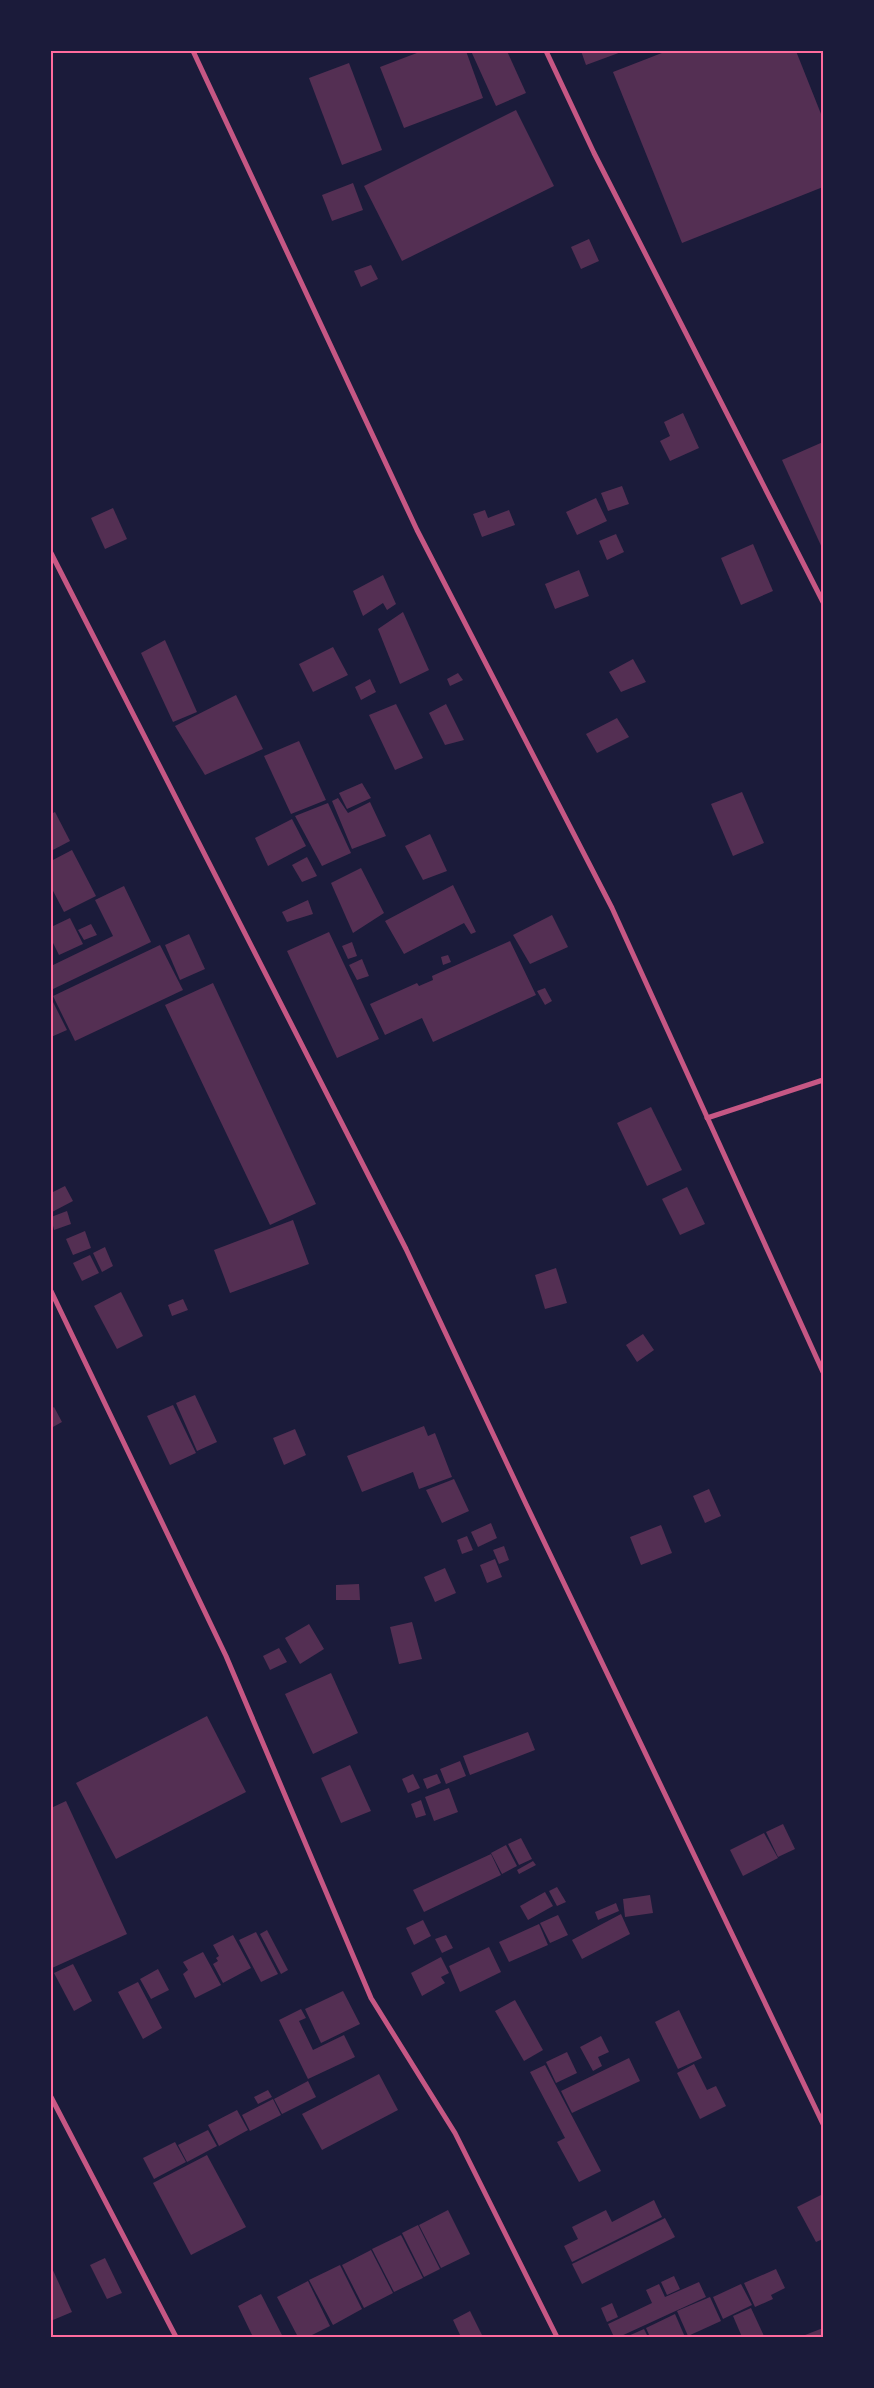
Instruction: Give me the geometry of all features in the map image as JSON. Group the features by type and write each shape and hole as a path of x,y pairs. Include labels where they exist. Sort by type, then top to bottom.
{"street":[{"path":"193,51 417,530 612,908 823,1372"},
{"path":"546,51 594,153 823,602"},
{"path":"51,553 406,1249 823,2124"},
{"path":"707,1118 823,1080"},
{"path":"51,1291 226,1656 371,1998 456,2134 558,2337"},
{"path":"51,2097 176,2337"}],"building":[{"path":"422,51 466,51 483,98 404,128 380,67"},
{"path":"471,51 507,51 526,93 496,106"},
{"path":"581,51 624,51 586,65"},
{"path":"667,51 796,51 823,119 823,187 682,243 613,72"},
{"path":"349,63 382,150 342,165 309,78"},
{"path":"516,110 554,186 402,261 364,186"},
{"path":"353,183 363,210 332,221 322,195"},
{"path":"589,239 599,261 581,269 571,247"},
{"path":"371,265 378,279 361,287 354,271"},
{"path":"683,413 699,448 670,461 660,441 670,436 664,422"},
{"path":"823,442 823,550 782,460"},
{"path":"622,486 629,504 608,511 601,493"},
{"path":"596,498 607,521 577,535 566,512"},
{"path":"113,508 127,539 105,549 91,518"},
{"path":"485,510 488,518 509,510 515,525 482,537 473,514"},
{"path":"616,534 624,552 607,560 599,541"},
{"path":"753,544 773,591 741,605 721,558"},
{"path":"579,570 589,596 555,609 545,584"},
{"path":"383,575 396,604 387,610 383,603 363,616 353,591"},
{"path":"403,612 429,670 400,684 378,629"},
{"path":"165,640 197,712 173,722 141,653"},
{"path":"333,647 348,675 313,692 299,664"},
{"path":"633,659 646,682 621,692 609,672"},
{"path":"458,673 463,680 450,686 447,679"},
{"path":"370,679 376,692 361,700 355,687"},
{"path":"236,695 263,749 205,775 175,726"},
{"path":"396,704 423,758 395,770 369,715"},
{"path":"446,704 464,740 445,745 429,713"},
{"path":"617,718 629,737 597,753 586,734"},
{"path":"299,741 326,800 291,814 264,756"},
{"path":"362,783 371,798 347,809 339,793"},
{"path":"742,792 764,843 733,856 711,804"},
{"path":"338,798 348,813 370,802 386,836 352,849 332,801"},
{"path":"328,803 351,853 322,866 295,816"},
{"path":"55,812 70,841 51,851 51,814"},
{"path":"292,819 306,846 268,866 255,838"},
{"path":"430,834 447,871 423,880 405,846"},
{"path":"72,850 96,896 64,912 51,887 51,861"},
{"path":"307,857 317,876 302,882 292,865"},
{"path":"361,868 384,913 353,933 331,883"},
{"path":"453,885 476,932 471,934 464,923 404,954 385,921"},
{"path":"124,886 151,942 51,990 51,966 113,936 95,900"},
{"path":"308,900 313,914 287,922 282,912"},
{"path":"552,915 568,947 530,964 513,935"},
{"path":"70,918 83,944 59,955 51,939 51,927"},
{"path":"91,924 97,935 84,940 78,930"},
{"path":"329,932 379,1039 337,1058 287,951"},
{"path":"189,934 205,969 180,980 165,945"},
{"path":"510,941 536,995 433,1042 422,1018 385,1035 370,1004 417,983 419,986 433,980 432,976"},
{"path":"352,942 357,956 348,959 342,946"},
{"path":"160,945 183,990 75,1041 53,996"},
{"path":"448,955 451,962 443,965 441,957"},
{"path":"362,959 369,976 357,980 349,965"},
{"path":"213,983 316,1204 270,1225 165,1005"},
{"path":"545,988 552,1001 545,1005 537,991"},
{"path":"51,998 67,1030 51,1037"},
{"path":"651,1107 682,1170 647,1186 617,1123"},
{"path":"65,1186 73,1201 52,1212 51,1193"},
{"path":"687,1187 705,1224 680,1235 662,1199"},
{"path":"67,1211 71,1224 54,1230 51,1217"},
{"path":"293,1220 309,1264 230,1293 214,1250"},
{"path":"85,1231 91,1248 73,1255 66,1239"},
{"path":"105,1247 113,1266 102,1272 93,1253"},
{"path":"90,1255 99,1273 82,1281 73,1263"},
{"path":"556,1268 567,1303 545,1309 535,1275"},
{"path":"121,1292 143,1336 117,1349 94,1306"},
{"path":"183,1299 188,1310 172,1316 168,1305"},
{"path":"643,1334 654,1350 637,1362 626,1345"},
{"path":"195,1395 217,1442 197,1451 176,1403"},
{"path":"173,1405 196,1453 170,1465 147,1416"},
{"path":"54,1407 62,1422 51,1428 51,1409"},
{"path":"424,1426 428,1436 435,1433 452,1477 419,1489 413,1472 362,1492 347,1456"},
{"path":"295,1429 306,1455 284,1465 273,1438"},
{"path":"454,1479 469,1511 442,1523 426,1490"},
{"path":"709,1489 721,1516 705,1523 693,1496"},
{"path":"491,1523 497,1538 478,1547 471,1532"},
{"path":"661,1525 672,1553 641,1565 630,1537"},
{"path":"467,1536 473,1550 462,1554 457,1540"},
{"path":"504,1546 509,1560 499,1564 493,1550"},
{"path":"495,1559 502,1577 487,1583 480,1565"},
{"path":"445,1568 456,1593 435,1602 424,1577"},
{"path":"359,1584 360,1600 336,1600 336,1585"},
{"path":"412,1622 422,1659 399,1664 390,1627"},
{"path":"309,1624 324,1649 300,1664 285,1638"},
{"path":"279,1648 287,1662 270,1670 263,1656"},
{"path":"331,1673 358,1733 313,1754 285,1694"},
{"path":"207,1716 246,1792 116,1859 76,1783"},
{"path":"528,1732 535,1750 470,1775 463,1756"},
{"path":"460,1761 466,1776 446,1784 440,1769"},
{"path":"350,1765 371,1811 341,1823 321,1778"},
{"path":"413,1774 420,1788 408,1793 402,1779"},
{"path":"437,1774 441,1783 427,1789 423,1779"},
{"path":"449,1788 458,1812 434,1821 425,1797"},
{"path":"421,1800 426,1815 416,1818 411,1804"},
{"path":"66,1801 127,1934 52,1968 51,1808"},
{"path":"783,1824 795,1849 778,1857 766,1832"},
{"path":"764,1833 778,1858 743,1876 730,1850"},
{"path":"521,1838 532,1859 519,1865 508,1844"},
{"path":"506,1845 517,1866 502,1874 491,1853"},
{"path":"491,1854 501,1875 424,1912 413,1890"},
{"path":"533,1861 536,1865 519,1874 517,1870"},
{"path":"557,1887 566,1902 557,1906 549,1891"},
{"path":"545,1892 553,1906 528,1920 520,1906"},
{"path":"650,1895 653,1913 625,1917 623,1899"},
{"path":"616,1903 619,1911 598,1920 595,1912"},
{"path":"621,1914 630,1934 582,1959 572,1940"},
{"path":"558,1915 568,1935 550,1943 540,1923"},
{"path":"423,1920 431,1936 414,1945 406,1928"},
{"path":"539,1924 548,1945 509,1962 499,1942"},
{"path":"267,1930 288,1970 281,1974 260,1934"},
{"path":"256,1932 278,1974 261,1982 239,1940"},
{"path":"233,1935 251,1968 223,1983 213,1964 218,1961 216,1958 219,1956 213,1945"},
{"path":"446,1935 453,1948 442,1953 435,1939"},
{"path":"489,1947 501,1972 460,1992 449,1966"},
{"path":"203,1952 221,1985 195,1998 183,1974 188,1970 183,1962"},
{"path":"441,1957 449,1973 441,1977 445,1983 422,1996 411,1973"},
{"path":"73,1964 92,2001 74,2011 54,1973"},
{"path":"158,1969 169,1990 151,1999 140,1979"},
{"path":"138,1982 162,2028 143,2039 118,1992"},
{"path":"343,1991 360,2024 321,2043 305,2009"},
{"path":"515,2000 543,2050 524,2061 495,2011"},
{"path":"301,2009 306,2018 299,2021 313,2050 344,2035 355,2057 308,2079 279,2020"},
{"path":"679,2010 702,2058 678,2069 655,2022"},
{"path":"601,2036 609,2052 598,2057 602,2066 593,2071 580,2047"},
{"path":"567,2052 577,2073 556,2083 546,2062"},
{"path":"629,2058 640,2081 572,2113 561,2091"},
{"path":"694,2064 707,2090 716,2086 726,2106 700,2119 677,2073"},
{"path":"545,2065 601,2171 579,2182 557,2142 565,2138 530,2072"},
{"path":"379,2074 398,2110 322,2150 302,2114"},
{"path":"308,2081 316,2097 282,2114 274,2099"},
{"path":"268,2090 272,2097 258,2104 254,2097"},
{"path":"273,2099 281,2115 250,2131 242,2115"},
{"path":"237,2110 248,2130 219,2146 208,2125"},
{"path":"208,2130 217,2146 187,2162 178,2145"},
{"path":"175,2142 186,2162 154,2179 143,2158"},
{"path":"207,2155 246,2227 191,2255 153,2183"},
{"path":"821,2195 823,2239 816,2242 797,2207"},
{"path":"654,2200 662,2217 572,2262 564,2246 578,2239 572,2227 606,2210 612,2222"},
{"path":"448,2210 470,2254 441,2268 419,2225"},
{"path":"665,2218 675,2237 582,2284 572,2264"},
{"path":"418,2225 440,2269 424,2277 402,2233"},
{"path":"401,2235 423,2278 394,2292 372,2249"},
{"path":"371,2250 393,2293 364,2308 342,2265"},
{"path":"105,2258 122,2293 107,2299 90,2265"},
{"path":"340,2265 362,2309 333,2325 309,2280"},
{"path":"51,2266 72,2312 53,2320 51,2316"},
{"path":"776,2269 785,2288 771,2295 773,2299 755,2307 744,2283"},
{"path":"674,2276 680,2289 667,2295 661,2282"},
{"path":"308,2281 330,2326 308,2337 298,2337 277,2297"},
{"path":"699,2282 706,2297 619,2337 614,2337 608,2324 652,2303 646,2290 659,2284 665,2297"},
{"path":"741,2284 752,2305 723,2319 713,2297"},
{"path":"261,2294 283,2337 253,2337 238,2306"},
{"path":"710,2297 721,2321 688,2336 677,2311"},
{"path":"612,2303 618,2317 607,2322 601,2308"},
{"path":"751,2308 763,2337 742,2337 733,2316"},
{"path":"470,2311 483,2337 461,2337 453,2320"},
{"path":"675,2314 685,2337 650,2337 646,2328"},
{"path":"823,2328 823,2337 800,2337"},
{"path":"644,2329 648,2337 626,2337"}]}
